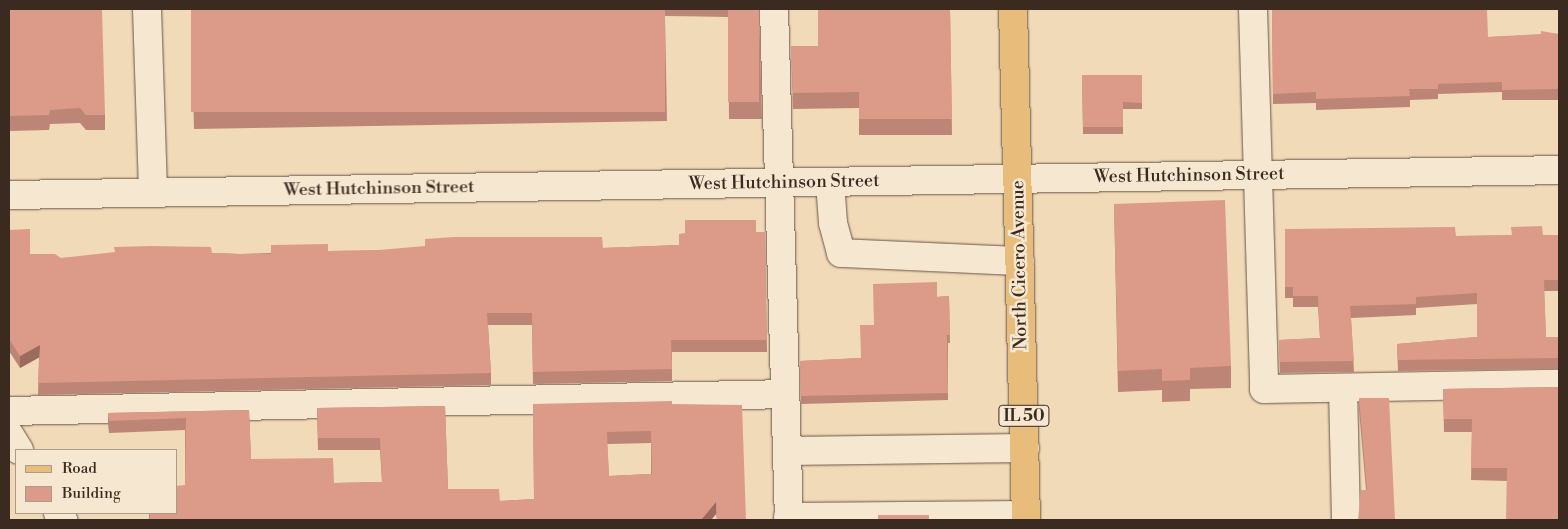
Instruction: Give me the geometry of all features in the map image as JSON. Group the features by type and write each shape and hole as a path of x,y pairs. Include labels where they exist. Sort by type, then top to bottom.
{"main road":[{"name":"North Cicero Avenue","path":"1013,9 1026,518"}],"street":[{"path":"147,9 153,193"},
{"path":"774,9 788,519 1026,518"},
{"path":"1252,9 1264,389 1559,384"},
{"name":"West Hutchinson Street","path":"9,195 1559,170"},
{"path":"830,182 833,223 841,253 1020,261"},
{"path":"1343,388 1346,520"},
{"path":"9,411 785,394"},
{"path":"9,434 18,449"},
{"path":"787,451 1025,448"}],"building":[{"path":"9,9 102,9 105,115 86,115 80,108 50,110 49,115 9,116"},
{"path":"191,9 665,9 665,112 191,112"},
{"path":"728,9 759,9 759,102 728,102"},
{"path":"818,9 950,9 952,119 859,119 859,92 793,93 791,46 818,46"},
{"path":"1272,9 1487,9 1488,37 1541,34 1541,31 1559,34 1559,89 1502,90 1502,82 1438,84 1438,89 1409,89 1410,96 1316,99 1316,92 1273,94"},
{"path":"1082,75 1142,75 1142,103 1123,102 1123,127 1083,127"},
{"path":"1225,200 1231,366 1190,368 1190,380 1162,381 1162,369 1118,371 1114,204"},
{"path":"685,220 756,220 756,232 765,232 767,340 671,340 672,369 533,372 532,313 487,313 491,373 38,383 40,345 20,356 9,339 9,230 30,229 30,254 55,254 61,258 115,252 114,247 151,246 211,247 212,253 240,254 271,254 271,245 328,244 328,251 379,250 425,246 425,239 455,237 602,237 603,248 679,245 679,234 685,233"},
{"path":"1542,226 1543,235 1559,235 1559,280 1544,280 1546,337 1559,337 1559,358 1398,360 1397,344 1477,337 1477,293 1416,297 1416,304 1350,306 1354,361 1280,362 1279,340 1320,338 1318,296 1293,296 1293,287 1285,287 1285,229 1455,227 1456,236 1512,235 1511,227"},
{"path":"937,282 937,297 949,296 950,335 947,335 948,393 801,396 800,361 861,358 860,325 874,325 873,284"},
{"path":"1559,387 1559,520 1506,520 1507,468 1471,468 1472,419 1444,419 1443,389"},
{"path":"1359,398 1389,398 1395,520 1358,520 1361,490 1367,490"},
{"path":"672,401 672,404 742,405 746,520 717,520 716,502 701,520 150,520 150,514 178,514 178,486 185,485 186,418 109,421 108,413 249,410 251,459 333,458 334,483 382,482 380,438 318,438 317,408 445,406 448,489 499,489 500,501 534,499 533,404","holes":["651,431 652,474 609,476 607,432"]},
{"path":"878,515 929,515 929,520 878,520"}]}
